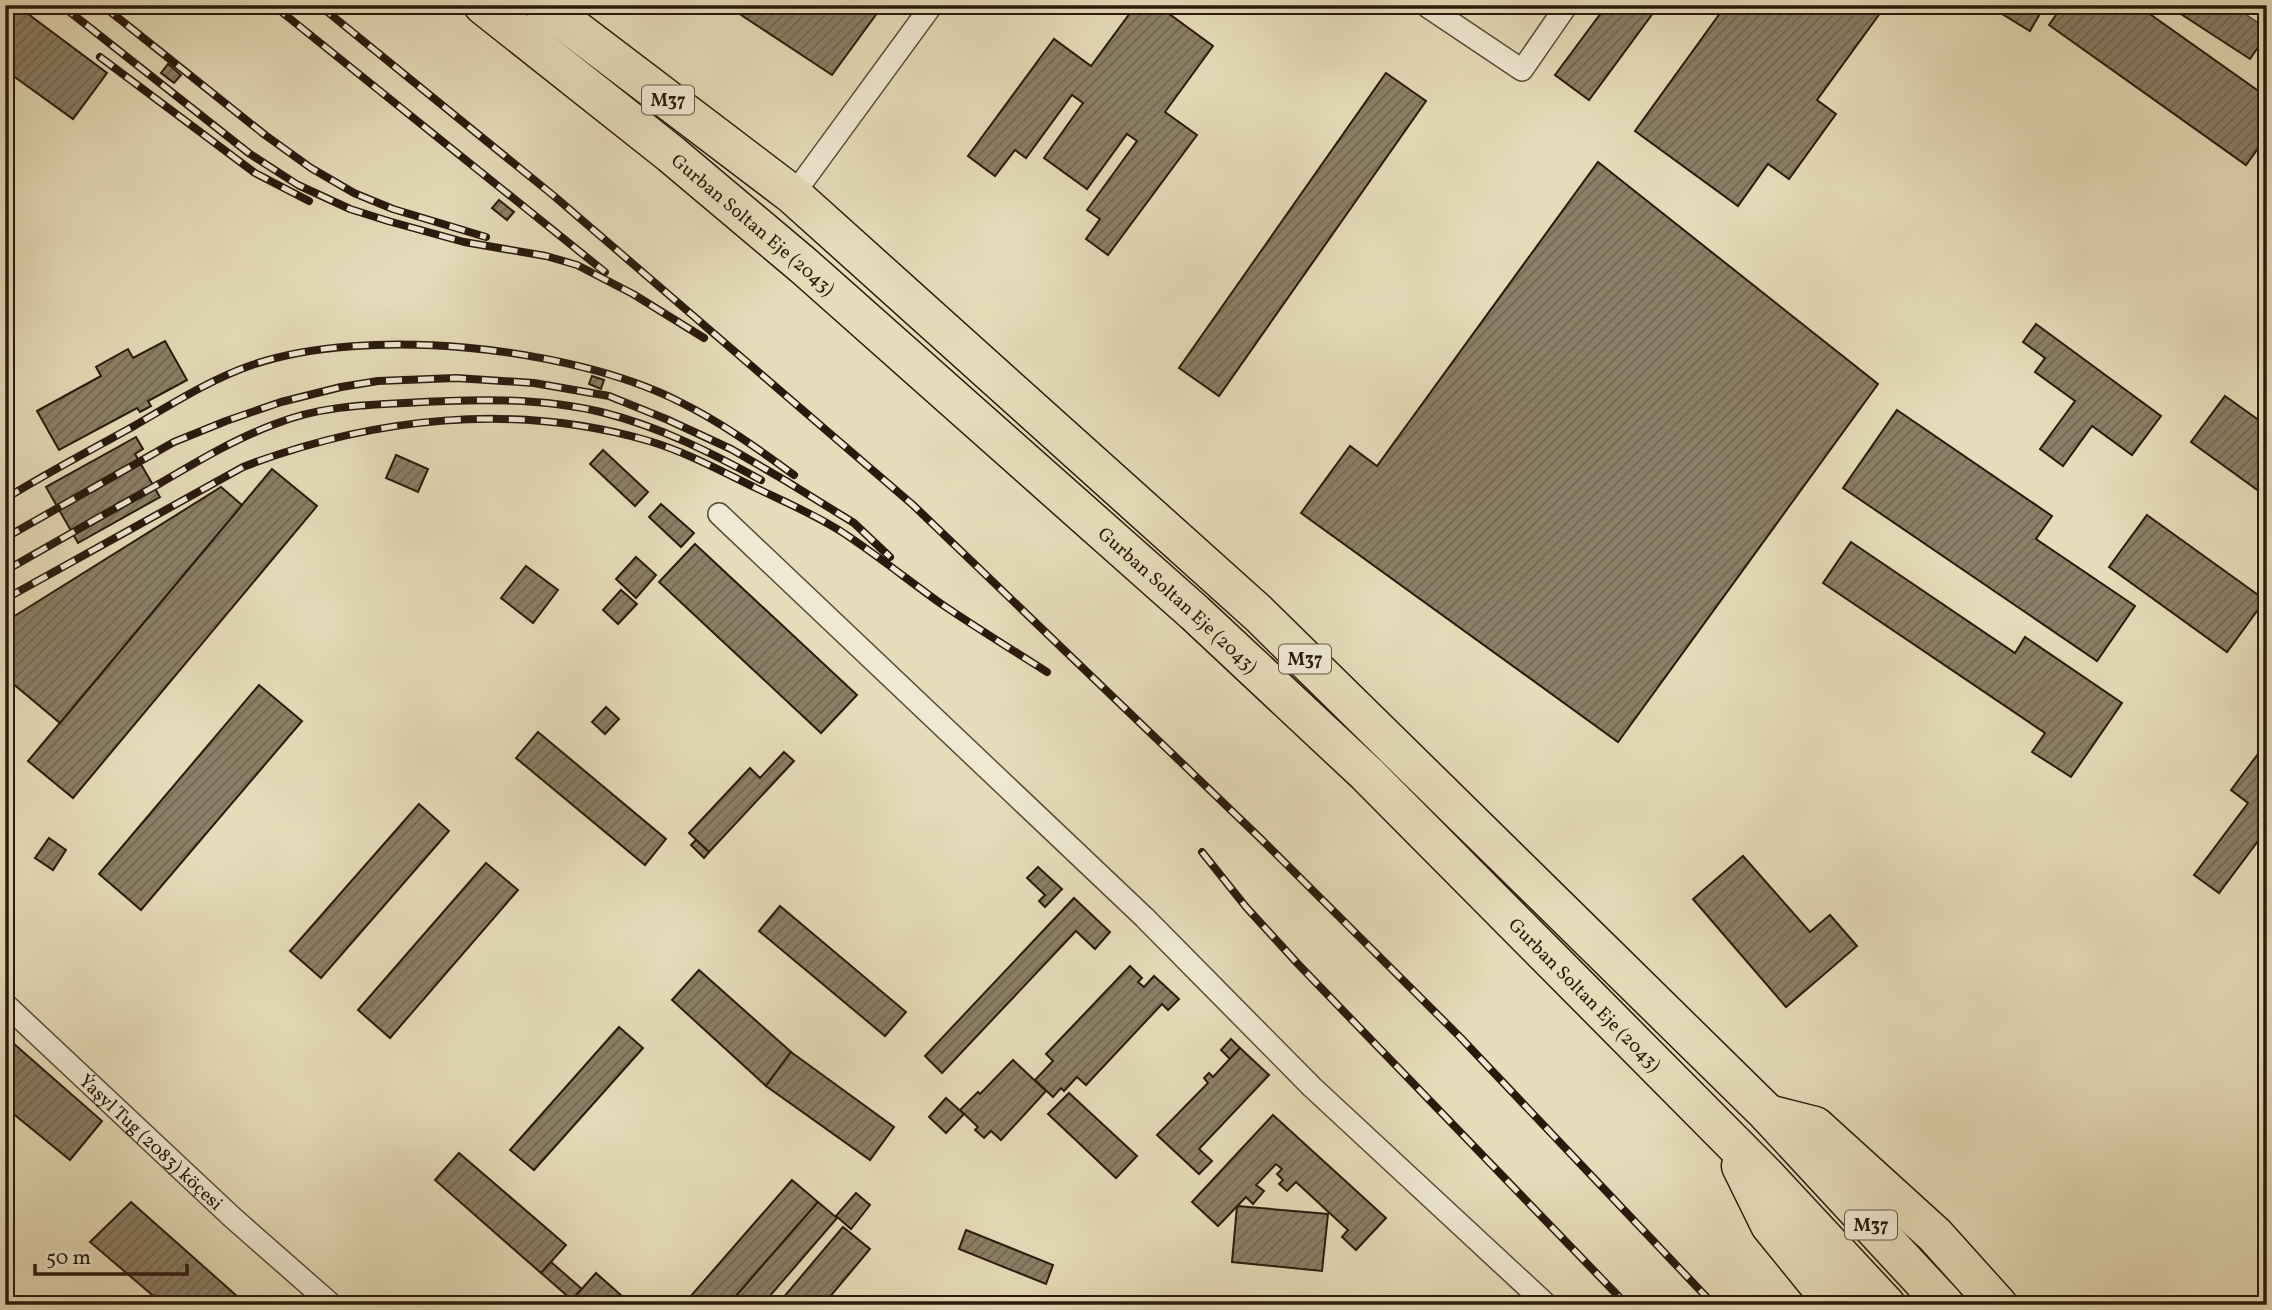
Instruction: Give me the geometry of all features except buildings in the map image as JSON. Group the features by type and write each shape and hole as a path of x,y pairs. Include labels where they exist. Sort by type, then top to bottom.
{"highway":[{"name":"Gurban Soltan Eje (2043)","path":"483,5 671,154 804,266 1195,613 1367,774 1766,1176 1886,1305"},
{"name":"M37","path":"543,5 793,195 1258,613 1768,1114 1945,1305"},
{"path":"1768,1114 1815,1126 1935,1236 1998,1305"},
{"path":"1726,1136 1770,1225 1835,1305"}],"street":[{"path":"793,195 932,5"},
{"path":"1428,7 1522,70 1567,5"},
{"path":"2252,5 2267,15"},
{"path":"719,514 1144,917 1312,1087 1547,1305"},
{"name":"Ýaşyl Tug (2083) köçesi","path":"5,1004 233,1218 331,1305"}],"railway":[{"path":"61,5 250,154 298,185 350,209 388,221 464,242 546,256 577,265 633,294 704,338"},
{"path":"102,5 265,135 311,168 354,193 393,209 486,237"},
{"path":"273,5 605,272"},
{"path":"319,5 554,196 913,505 1262,840 1460,1037 1714,1305"},
{"path":"100,57 255,173 309,201"},
{"path":"5,499 222,377 252,365 299,353 352,346 468,348 526,355 582,367 633,382 678,401 723,426 794,475"},
{"path":"5,538 174,442 226,421 281,402 341,387 378,381 456,378 534,383 609,396 666,419 731,449 786,481 854,523 890,557"},
{"path":"5,571 245,437 291,418 339,408 480,400 581,408 666,433 761,480"},
{"path":"5,599 243,467 292,450 342,436 444,421 495,419 547,422 598,429 663,445 801,509 845,534 940,603 1047,672"},
{"path":"1202,852 1246,907 1298,964 1627,1305"}]}
